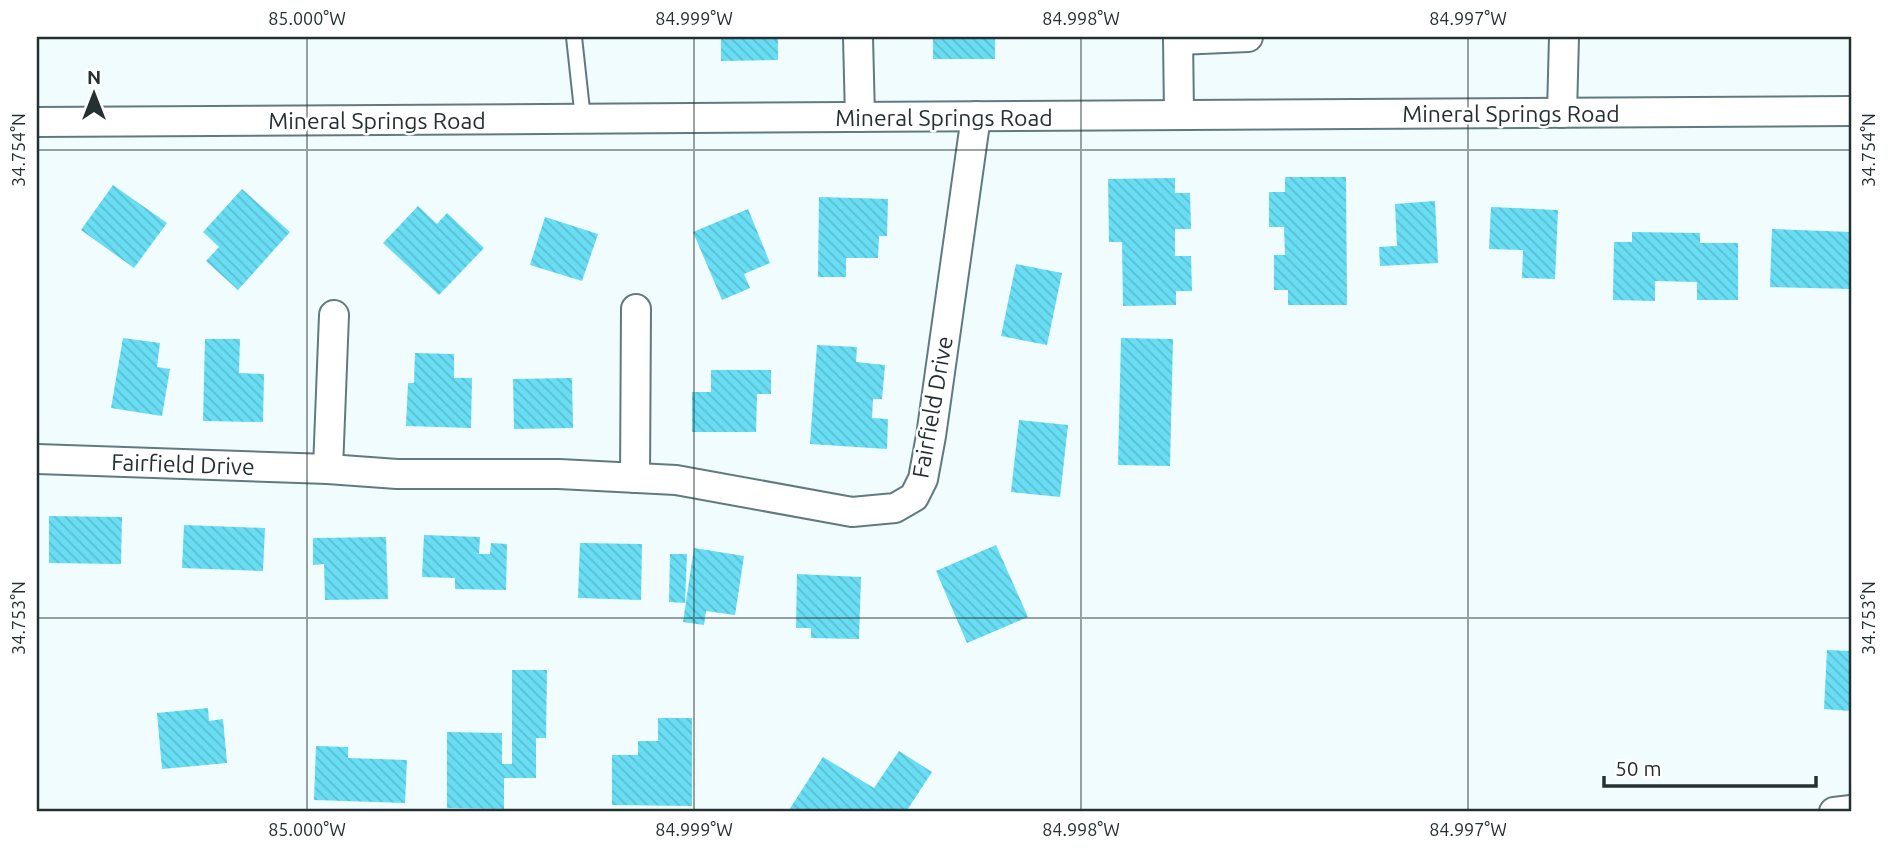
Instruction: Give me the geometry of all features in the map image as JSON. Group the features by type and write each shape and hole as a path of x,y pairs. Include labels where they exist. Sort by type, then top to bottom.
{"street":[{"path":"858,37 860,117"},
{"path":"1179,115 1178,38 1248,37"},
{"path":"1562,113 1564,37"},
{"name":"Mineral Springs Road","path":"37,122 1851,111"},
{"name":"Fairfield Drive","path":"37,459 328,469 397,474 559,474 677,480 852,512 895,508 914,497 923,479 975,116"},
{"path":"635,478 636,309"},
{"path":"328,469 334,315"},
{"path":"1834,812 1851,810"}],"lane":[{"path":"574,37 583,119"}],"building":[{"path":"721,37 778,37 778,60 721,61"},
{"path":"933,37 995,37 995,59 933,59"},
{"path":"1285,177 1346,177 1347,305 1288,305 1288,290 1274,290 1274,255 1285,255 1284,227 1269,227 1269,192 1285,192"},
{"path":"1175,178 1175,193 1190,193 1191,229 1175,229 1175,256 1191,256 1192,291 1176,291 1176,305 1123,306 1122,242 1109,242 1108,179"},
{"path":"113,185 167,223 134,268 81,230"},
{"path":"242,189 290,232 238,290 206,261 219,247 203,232"},
{"path":"819,197 888,199 887,236 879,236 878,258 846,258 846,277 818,277"},
{"path":"1435,201 1438,263 1380,266 1379,247 1397,246 1395,204"},
{"path":"418,206 437,224 447,213 484,248 439,295 383,243"},
{"path":"1491,207 1558,210 1555,279 1522,278 1523,250 1489,249"},
{"path":"748,209 770,263 744,274 750,288 722,300 693,232"},
{"path":"545,217 598,234 582,281 530,265"},
{"path":"1772,229 1851,232 1851,289 1770,287"},
{"path":"1632,232 1700,233 1700,243 1738,243 1738,300 1697,300 1697,282 1655,281 1655,301 1613,300 1614,242 1632,242"},
{"path":"1016,264 1062,273 1047,345 1001,336"},
{"path":"123,338 160,343 157,367 170,369 162,416 111,408"},
{"path":"1121,338 1173,339 1170,466 1118,465"},
{"path":"205,339 240,339 239,373 264,374 263,422 203,421"},
{"path":"817,345 857,347 856,362 885,365 882,399 873,399 872,418 888,419 887,449 810,444"},
{"path":"415,353 454,354 454,378 472,378 471,428 406,426 408,383 414,383"},
{"path":"711,370 771,370 771,394 757,394 756,432 692,432 692,392 711,392"},
{"path":"572,378 573,428 514,429 513,379"},
{"path":"1019,420 1068,425 1060,497 1011,492"},
{"path":"49,516 122,517 121,564 49,563"},
{"path":"184,525 265,528 263,571 182,568"},
{"path":"424,535 480,537 479,554 490,554 491,543 507,544 506,590 455,589 455,578 422,577"},
{"path":"386,537 388,599 325,600 324,564 313,565 313,538"},
{"path":"580,543 642,544 641,600 578,598"},
{"path":"996,545 1028,617 967,643 936,571"},
{"path":"694,548 744,556 735,615 706,611 704,625 683,622"},
{"path":"670,554 687,554 685,603 669,602"},
{"path":"797,574 861,577 859,639 811,638 811,628 796,628"},
{"path":"1827,650 1851,651 1851,711 1824,709"},
{"path":"512,670 547,670 546,738 536,738 536,778 504,778 504,809 447,808 447,732 502,733 502,764 512,764"},
{"path":"208,708 209,721 223,719 227,763 162,769 157,713"},
{"path":"658,718 692,718 692,806 612,805 612,755 638,755 638,741 658,741"},
{"path":"316,746 348,747 348,758 407,760 405,803 314,800"},
{"path":"899,751 932,772 906,812 789,810 823,757 874,788"}]}
